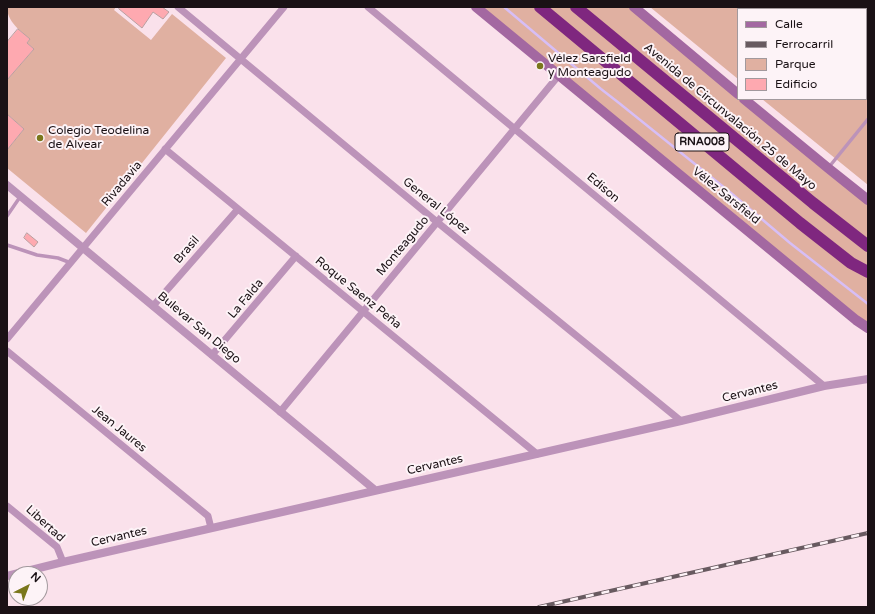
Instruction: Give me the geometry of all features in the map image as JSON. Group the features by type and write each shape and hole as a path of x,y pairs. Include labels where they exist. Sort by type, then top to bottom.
{"highway":[{"name":"RNA008","path":"540,7 800,223 851,263 868,272"},
{"name":"Avenida de Circunvalación 25 de Mayo","path":"576,7 812,203 868,246"}],"main road":[{"name":"Vélez Sarsfield","path":"476,7 844,310 868,328"},
{"path":"634,7 737,93"},
{"path":"745,100 868,200"}],"street":[{"name":"General López","path":"178,7 681,421"},
{"name":"Rivadavia","path":"7,339 284,7"},
{"name":"Edison","path":"368,7 824,386"},
{"name":"Monteagudo","path":"280,412 559,75"},
{"name":"Roque Saenz Peña","path":"165,149 537,454"},
{"name":"Bulevar San Diego","path":"7,185 375,490"},
{"name":"Brasil","path":"154,306 238,209"},
{"name":"La Falda","path":"212,355 296,256"},
{"name":"Jean Jaures","path":"7,351 208,516 211,528"},
{"name":"Cervantes","path":"7,576 375,490 681,421 824,386 868,379"},
{"name":"Libertad","path":"7,506 57,547 63,562"}],"lane":[{"path":"828,168 868,120"},
{"path":"7,216 20,196"},
{"path":"7,245 37,255 58,258 71,263"}],"green space":[{"path":"7,7 116,7 114,10 151,40 172,14 226,58 86,233 7,168 7,150 24,129 7,114 7,80 34,49 27,43 30,39 18,29 9,17"},
{"path":"476,7 634,7 737,93 737,100 745,100 868,200 868,328"},
{"path":"650,7 868,7 868,185 763,100 867,100 867,8 737,8 737,78"}],"building":[{"path":"120,7 162,7 169,12 163,19 153,12 142,28 119,9"},
{"path":"18,29 30,39 27,43 34,49 7,80 7,42"},
{"path":"867,30 868,30 867,46"},
{"path":"7,114 24,129 7,150"},
{"path":"27,233 38,242 34,247 24,238"}],"waterway":[{"path":"504,7 601,89 731,193 790,243 868,304"}],"railway":[{"path":"539,607 868,533"}],"place":[{"name":"Vélez Sarsfield y Monteagudo","path":"540,66"},
{"name":"Colegio Teodelina de Alvear","path":"40,138"}]}
